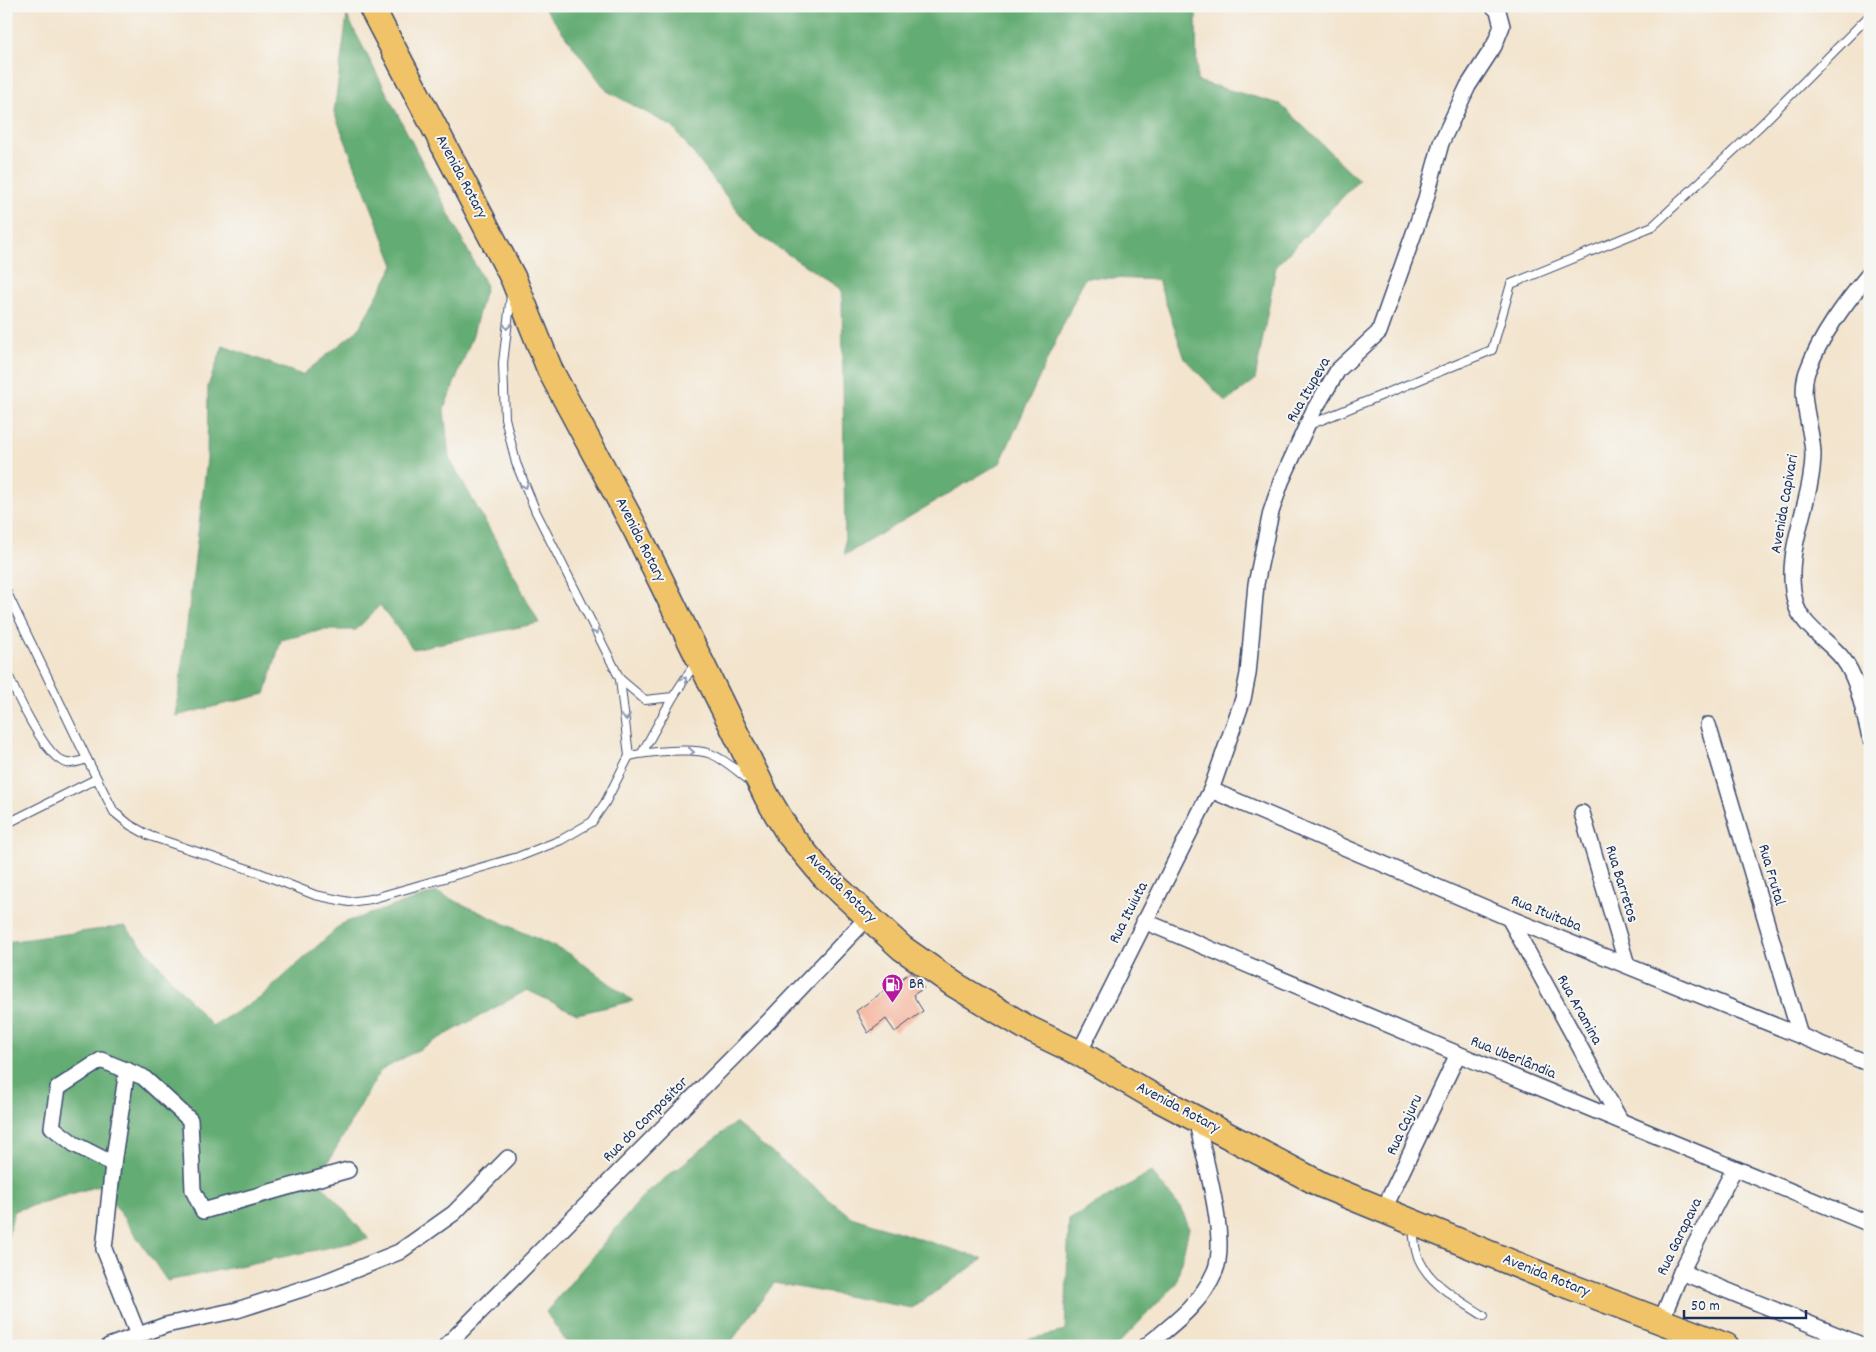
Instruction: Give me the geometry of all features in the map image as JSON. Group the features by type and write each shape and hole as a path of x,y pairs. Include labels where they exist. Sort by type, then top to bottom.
{"main road":[{"name":"Avenida Rotary","path":"371,6 513,278 550,370 637,532 767,797 789,834 818,869 902,948 955,985 1029,1029 1079,1053 1149,1094 1322,1185 1412,1223 1726,1346"}],"street":[{"name":"Rua Itupeva","path":"1211,790 1242,699 1248,674 1256,584 1271,512 1281,482 1307,426 1338,370 1379,332 1425,202 1441,143 1468,86 1494,46 1502,26 1498,11 1493,6"},
{"name":"Avenida Capivari","path":"1870,273 1837,317 1806,373 1805,388 1813,458 1792,556 1792,584 1796,606 1801,615 1844,660 1859,695 1870,737"},
{"name":"Rua Frutal","path":"1708,724 1800,1035"},
{"name":"Rua Ituitaba","path":"1211,790 1508,918 1870,1064"},
{"name":"Rua Ituiuta","path":"1079,1053 1211,790"},
{"name":"Rua Barretos","path":"1582,813 1627,965"},
{"name":"Rua do Compositor","path":"446,1346 769,1021 869,916"},
{"name":"Rua Aramina","path":"1508,918 1620,1120"},
{"name":"Rua Uberlândia","path":"1144,921 1458,1054 1870,1224"},
{"name":"Rua Cajuru","path":"1384,1211 1458,1054"},
{"path":"113,1164 74,1144 52,1127 58,1088 101,1060 143,1077 190,1120 193,1190 203,1211 348,1170"},
{"path":"127,1070 113,1164 104,1249 138,1335"},
{"path":"1146,1346 1187,1312 1210,1283 1216,1269 1219,1229 1196,1118"},
{"path":"109,1346 166,1325 246,1307 327,1281 399,1252 454,1214 508,1158"},
{"name":"Rua Garapava","path":"1661,1321 1680,1272 1734,1169"},
{"path":"1680,1272 1864,1346"}],"lane":[{"path":"1307,426 1492,350 1511,284 1653,226 1762,124 1870,15"},
{"path":"6,590 86,760 114,812 130,825 150,836 257,872 315,895 349,902 371,899 509,860 561,840 592,822 605,803 629,756 620,679 536,512 516,463 505,418 502,363 513,278"},
{"path":"642,753 673,697 698,659"},
{"path":"6,669 18,700 56,757 67,763 86,760"},
{"path":"620,679 645,700 673,697"},
{"path":"629,756 642,753 709,753 728,763 767,797"},
{"path":"6,824 96,779"},
{"path":"1412,1223 1416,1253 1424,1269 1447,1290 1484,1316"}],"green space":[{"path":"543,6 1191,6 1196,13 1197,81 1280,104 1359,180 1276,266 1255,380 1226,402 1185,359 1158,280 1085,277 1000,463 845,555 842,290 753,231 673,127 607,91"},
{"path":"347,16 486,286 472,338 444,409 449,458 495,539 539,623 413,649 380,605 356,630 323,630 281,640 265,694 176,716 207,459 208,386 223,346 302,375 358,330 394,265 334,112"},
{"path":"436,892 570,954 633,1001 577,1014 527,990 380,1071 318,1180 369,1239 167,1281 101,1185 14,1211 6,1244 6,942 125,926 212,1026 260,998 343,923"},
{"path":"735,1123 851,1217 983,1259 912,1308 774,1283 728,1346 569,1346 546,1312 645,1194"},
{"path":"1151,1172 1181,1208 1189,1228 1176,1284 1116,1346 999,1346 1065,1331 1069,1220"}],"building":[{"name":"BR","path":"911,972 924,988 913,995 923,1011 895,1032 886,1019 868,1033 856,1011"}],"place":[{"name":"BR","path":"893,1003"}]}
